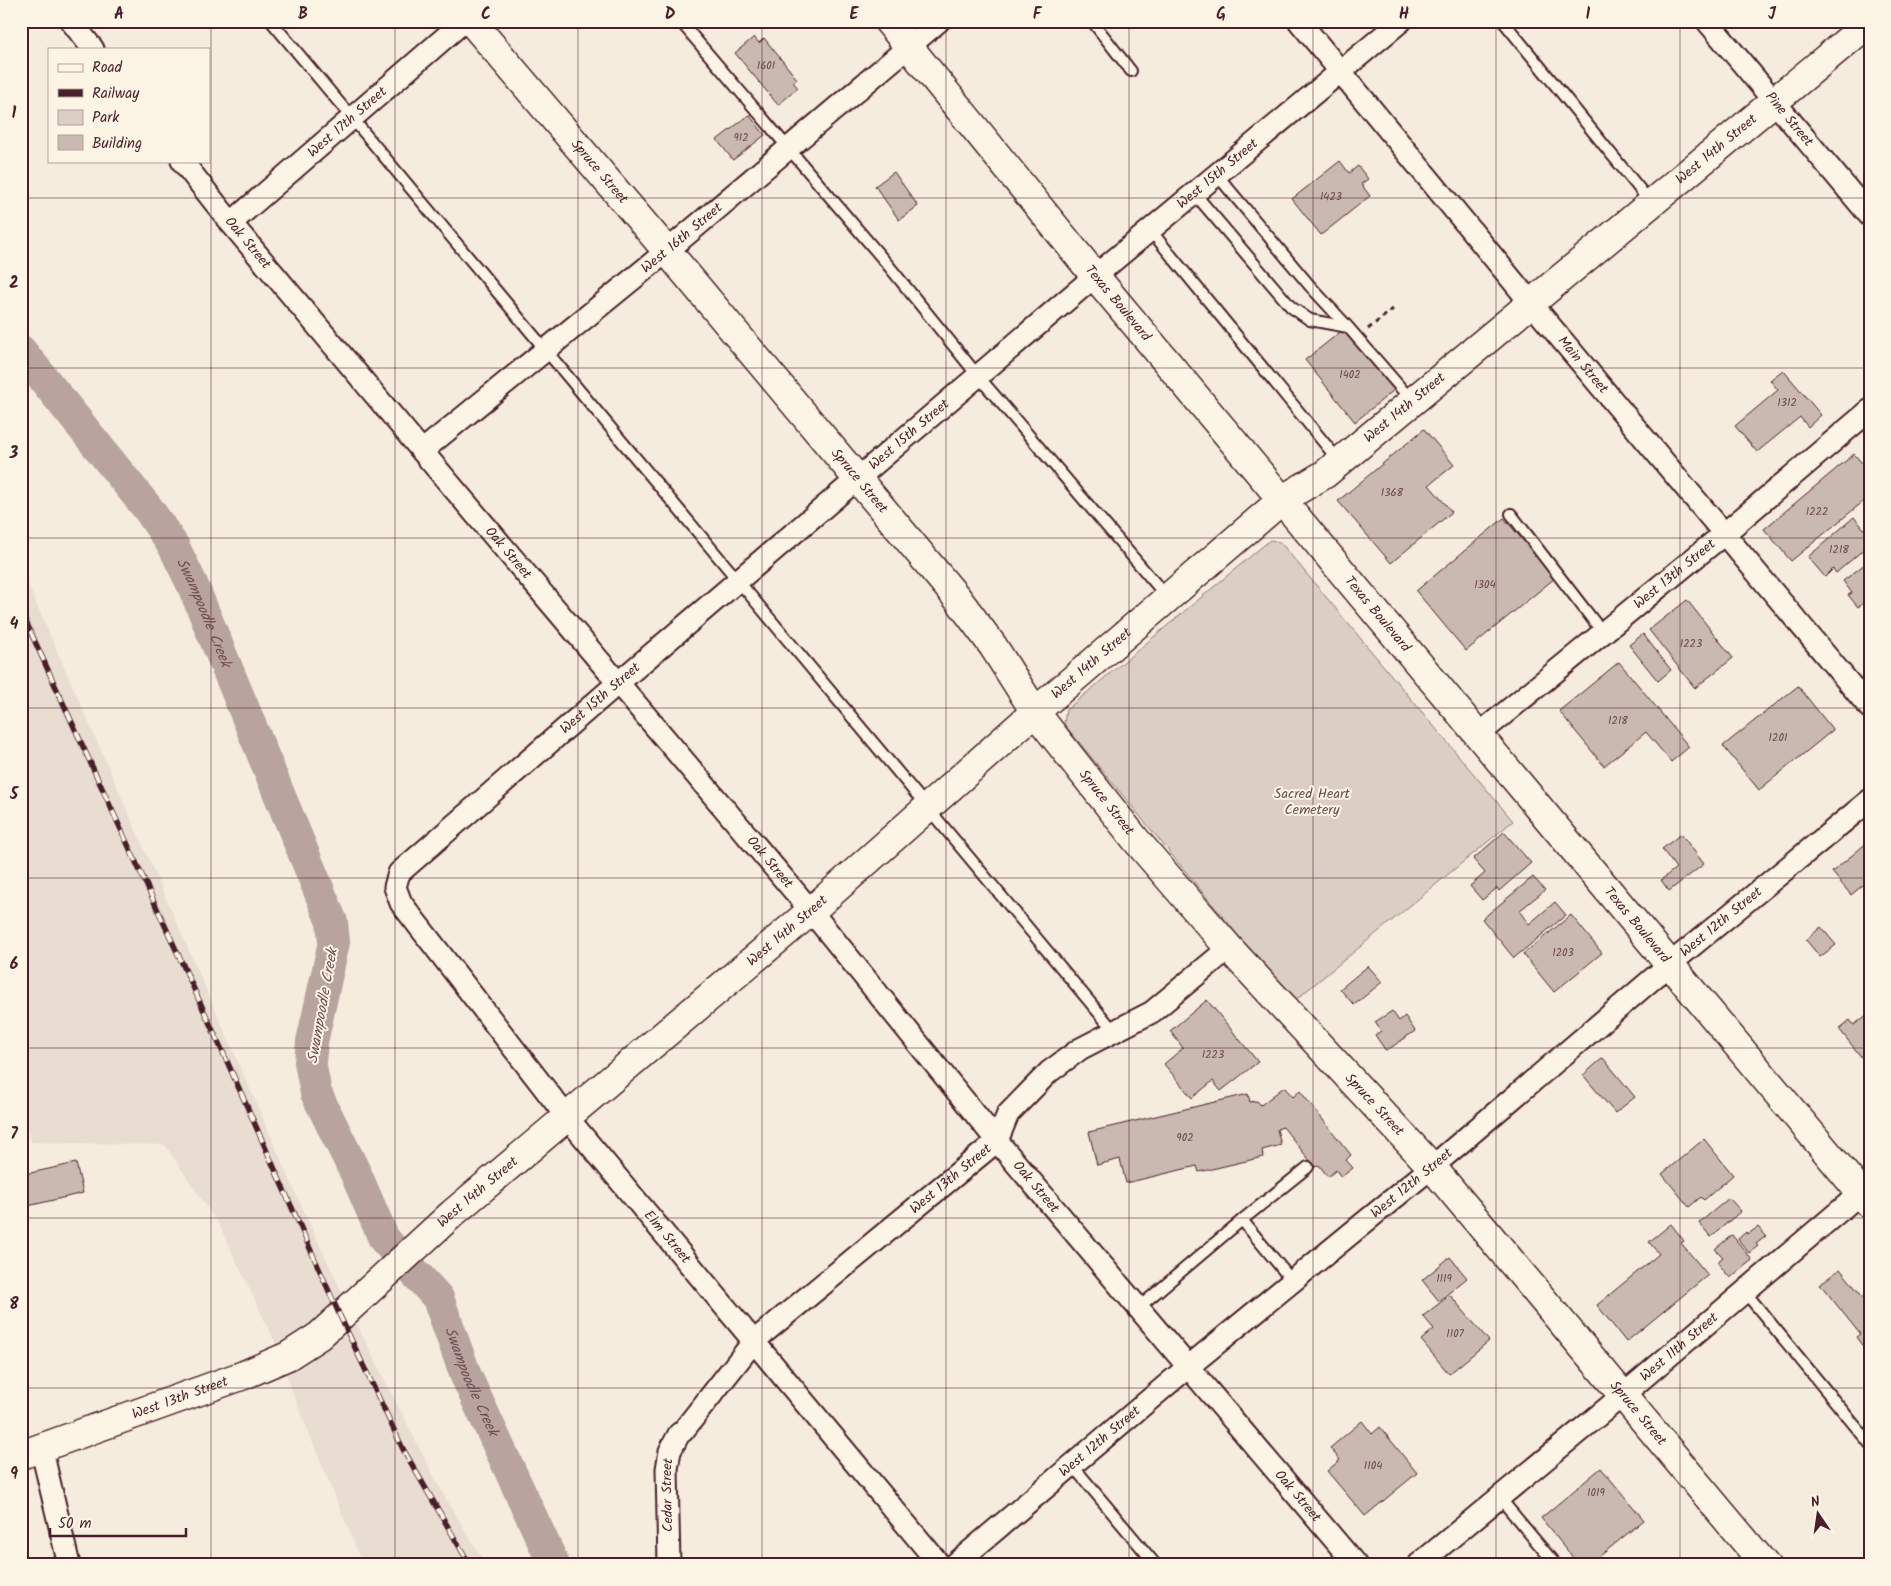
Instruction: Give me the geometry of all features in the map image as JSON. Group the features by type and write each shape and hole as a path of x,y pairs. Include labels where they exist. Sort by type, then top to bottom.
{"street":[{"path":"71,21 92,48"},
{"name":"West 17th Street","path":"231,223 464,21"},
{"name":"Spruce Street","path":"472,21 668,251 968,612 993,646 1035,712 1136,840 1229,948 1432,1167 1765,1565"},
{"name":"Texas Boulevard","path":"888,21 1096,276 1478,735 1670,964 1867,1194"},
{"name":"West 16th Street","path":"422,451 668,251 939,21"},
{"name":"Main Street","path":"1299,21 1531,303 1870,708"},
{"name":"West 15th Street","path":"401,903 395,887 399,873 618,683 978,376 1401,21"},
{"name":"Pine Street","path":"1707,21 1870,216"},
{"name":"West 14th Street","path":"331,1324 433,1231 566,1116 811,911 1035,712 1283,499 1325,474 1340,462 1870,22"},
{"name":"Oak Street","path":"183,162 231,223 422,451 811,911 997,1141 1356,1565"},
{"name":"West 13th Street","path":"1478,735 1725,533 1870,410"},
{"name":"West 12th Street","path":"954,1565 1188,1368 1432,1167 1670,964 1870,800"},
{"name":"Elm Street","path":"401,903 566,1116 940,1565"},
{"name":"West 13th Street","path":"683,1430 754,1341 997,1141 1008,1114 1049,1072 1080,1050 1152,1012 1229,948"},
{"name":"West 11th Street","path":"1418,1565 1745,1292 1867,1194"},
{"name":"West 13th Street","path":"31,1451 235,1378 279,1360 318,1336 331,1324"},
{"name":"Cedar Street","path":"669,1565 667,1469 670,1451 683,1430"},
{"path":"31,1451 68,1565"}],"lane":[{"path":"271,21 1114,1031"},
{"path":"680,21 888,265 978,376 1168,598"},
{"path":"1092,21 1131,71"},
{"path":"1503,21 1652,203"},
{"path":"1217,175 1310,286 1358,337 1412,401"},
{"path":"1195,194 1291,307 1310,320 1348,327"},
{"path":"1151,231 1340,462"},
{"path":"1511,514 1603,633"},
{"path":"1138,1308 1308,1167"},
{"path":"1242,1220 1293,1282"},
{"path":"1745,1292 1870,1444"},
{"path":"1072,1465 1156,1565"},
{"path":"1500,1497 1556,1565"}],"path":[{"path":"1358,337 1393,309"}],"shaded area":[{"path":"21,569 305,1214 366,1343 442,1492 486,1565 363,1565 295,1399 275,1342 219,1225 165,1145 31,1142 21,1106"}],"green space":[{"name":"Sacred Heart Cemetery","path":"1270,540 1280,542 1513,821 1293,1002 1064,724 1066,710"}],"building":[{"path":"754,37 759,43 764,38 797,79 793,82 798,88 778,105 735,53"},
{"path":"749,115 765,135 733,160 717,140"},
{"path":"1340,161 1349,173 1358,166 1368,179 1361,184 1370,196 1321,235 1292,199"},
{"path":"894,172 918,206 899,220 875,186"},
{"path":"1344,329 1394,390 1355,422 1305,360"},
{"path":"1783,370 1821,415 1808,427 1800,417 1757,452 1735,426 1778,390 1770,380"},
{"path":"1424,429 1454,465 1429,485 1452,512 1391,563 1338,501"},
{"path":"1854,454 1870,472 1870,496 1791,561 1764,529"},
{"path":"1854,517 1870,536 1870,544 1836,573 1833,569 1825,577 1808,557"},
{"path":"1504,518 1555,578 1466,651 1416,591"},
{"path":"1870,560 1870,598 1858,607 1848,595 1852,593 1843,581"},
{"path":"1687,600 1733,658 1695,688 1649,630"},
{"path":"1643,634 1671,670 1658,681 1629,645"},
{"path":"1619,662 1689,747 1671,762 1646,732 1604,766 1559,711"},
{"path":"1798,686 1833,730 1759,790 1723,746"},
{"path":"1504,832 1531,863 1499,891 1497,888 1482,900 1470,886 1485,873 1473,859"},
{"path":"1870,832 1870,884 1866,888 1863,885 1851,895 1832,872 1869,841 1865,836"},
{"path":"1681,834 1704,864 1669,891 1661,880 1676,868 1662,849"},
{"path":"1533,877 1545,890 1519,911 1529,924 1555,902 1566,915 1514,958 1482,919"},
{"path":"1571,915 1602,953 1554,992 1523,954"},
{"path":"1821,927 1836,945 1820,957 1806,940"},
{"path":"1368,966 1382,982 1354,1005 1340,989"},
{"path":"1207,1000 1258,1062 1221,1091 1213,1081 1192,1098 1164,1064 1183,1048 1170,1031"},
{"path":"1392,1011 1399,1021 1405,1016 1415,1031 1386,1051 1375,1035 1381,1031 1375,1022"},
{"path":"1868,1014 1870,1016 1870,1068 1839,1029 1850,1020 1854,1025"},
{"path":"1603,1058 1635,1097 1615,1113 1583,1075"},
{"path":"1284,1087 1293,1097 1300,1091 1351,1155 1346,1160 1353,1168 1341,1177 1336,1170 1328,1177 1319,1165 1315,1167 1283,1127 1277,1129 1281,1145 1262,1150 1263,1157 1199,1172 1197,1166 1126,1183 1120,1159 1097,1165 1089,1132 1248,1094 1250,1102 1257,1101 1261,1105"},
{"path":"1704,1139 1733,1175 1704,1200 1701,1197 1689,1207 1662,1174"},
{"path":"76,1163 83,1193 28,1206 21,1175"},
{"path":"1729,1198 1741,1211 1711,1237 1699,1223"},
{"path":"1671,1224 1684,1241 1681,1243 1708,1275 1626,1342 1597,1305 1659,1254 1649,1242"},
{"path":"1758,1227 1766,1236 1749,1253 1738,1239 1746,1232 1748,1234"},
{"path":"1732,1235 1752,1260 1730,1278 1717,1262 1723,1257 1715,1249"},
{"path":"1450,1257 1467,1278 1439,1301 1422,1280"},
{"path":"1840,1269 1870,1306 1869,1355 1856,1337 1860,1334 1820,1284"},
{"path":"1450,1295 1489,1341 1449,1374 1421,1340 1434,1329 1423,1316"},
{"path":"1362,1421 1372,1434 1380,1427 1417,1473 1365,1516 1327,1471 1340,1460 1330,1448"},
{"path":"1601,1468 1644,1520 1589,1565 1579,1565 1541,1518"}],"waterway":[{"name":"Swampoodle Creek","path":"21,351 149,510 174,547 193,586 332,922 334,942 312,1042 310,1062 316,1093 356,1174 384,1239 438,1298 466,1376 554,1565"}],"railway":[{"path":"21,611 226,1059 340,1316 403,1449 470,1565"}]}
